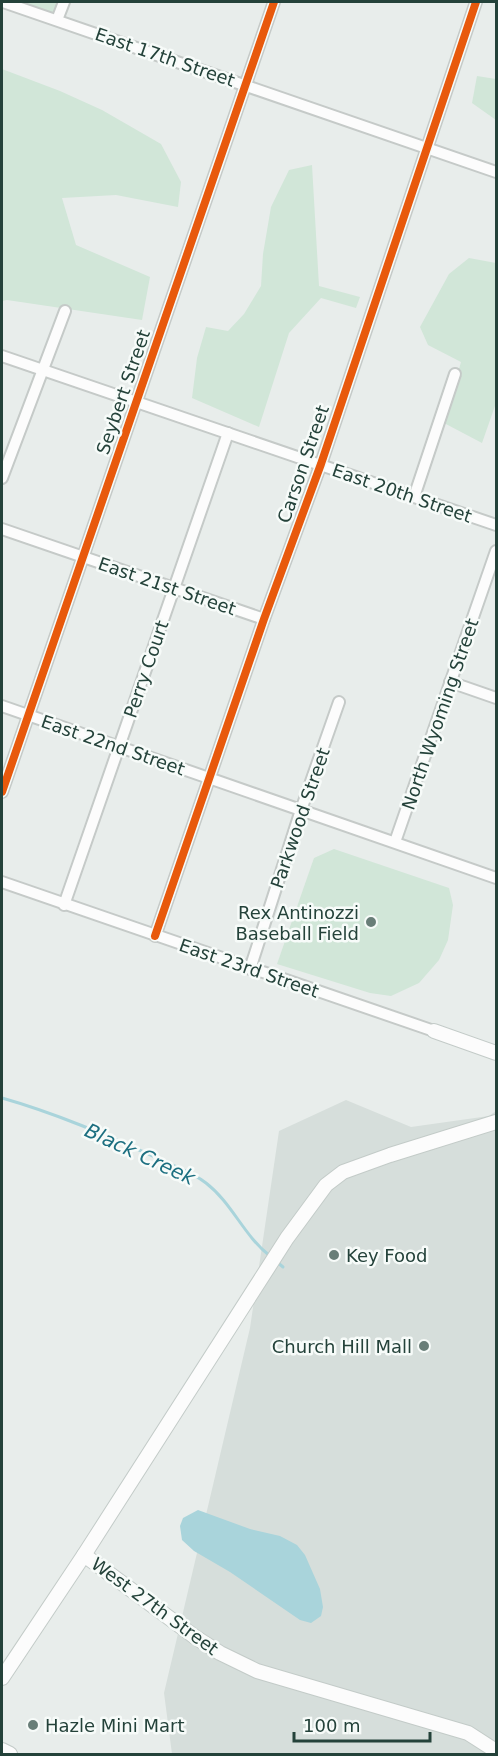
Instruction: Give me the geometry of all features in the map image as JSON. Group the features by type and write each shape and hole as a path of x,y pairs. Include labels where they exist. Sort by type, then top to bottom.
{"main road":[{"name":"East 23rd Street","path":"434,1031 496,1053"},
{"path":"2,1678 84,1555 287,1238 326,1185 343,1172 496,1122"},
{"name":"West 27th Street","path":"84,1555 195,1637 220,1653 257,1671 468,1733 496,1751"},
{"path":"2,1750 10,1755"}],"street":[{"name":"East 17th Street","path":"3,2 496,172"},
{"path":"57,20 64,2"},
{"name":"Seybert Street","path":"2,792 274,2"},
{"name":"Carson Street","path":"154,936 321,464 477,2"},
{"path":"2,478 65,311"},
{"name":"East 20th Street","path":"2,356 496,525"},
{"path":"414,497 455,374"},
{"name":"Perry Court","path":"64,905 228,433"},
{"name":"East 21st Street","path":"2,529 264,620"},
{"name":"North Wyoming Street","path":"395,842 496,551"},
{"path":"450,682 496,698"},
{"name":"Parkwood Street","path":"250,969 301,810 339,702"},
{"name":"East 22nd Street","path":"2,706 496,878"},
{"name":"East 23rd Street","path":"2,882 434,1031"}],"shaded area":[{"path":"346,1100 411,1127 489,1116 496,1111 496,1754 172,1754 164,1693 250,1328 279,1131"}],"green space":[{"path":"17,2 58,2 54,14"},
{"path":"2,69 102,110 161,144 181,182 178,207 116,195 62,198 76,245 150,277 142,320 2,301"},
{"path":"477,76 496,79 496,120 472,103"},
{"path":"312,165 319,286 360,297 356,308 321,298 289,333 259,427 192,398 197,358 206,327 228,331 244,314 261,286 263,254 271,207 289,170"},
{"path":"469,258 496,263 496,403 482,443 444,423 461,362 428,345 420,327 449,274"},
{"name":"Rex Antinozzi Baseball Field","path":"334,849 449,888 453,905 448,940 439,960 419,983 391,996 370,993 277,964 314,858"}],"water":[{"path":"198,1510 250,1529 280,1536 297,1545 305,1555 320,1589 323,1607 321,1616 311,1623 300,1620 230,1572 194,1551 182,1540 180,1526 183,1518"}],"waterway":[{"name":"Black Creek","path":"2,1098 80,1125 195,1176 215,1191 253,1239 270,1256"},
{"name":"Black Creek","path":"277,1262 283,1267"}],"cycle path":[{"path":"2,792 274,2"},
{"path":"155,936 264,619 321,464 476,2"}],"place":[{"name":"Rex Antinozzi Baseball Field","path":"371,922"},
{"name":"Key Food","path":"334,1255"},
{"name":"Church Hill Mall","path":"424,1346"},
{"name":"Hazle Mini Mart","path":"33,1725"}]}
